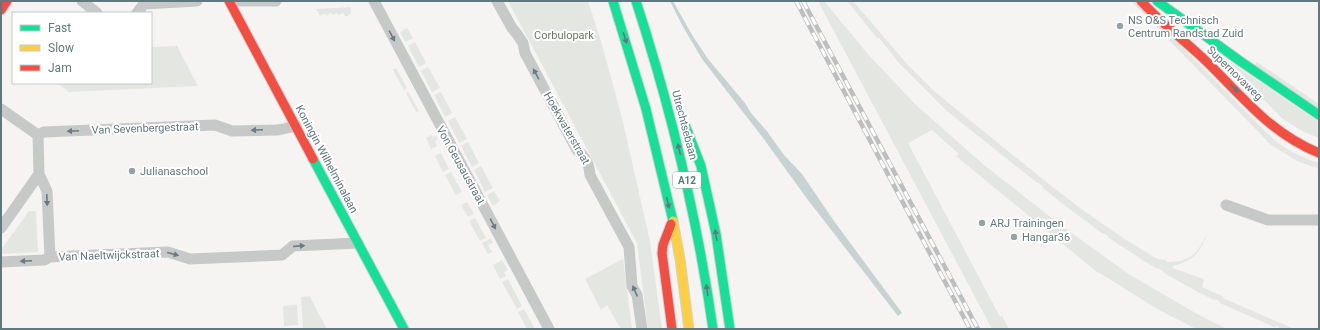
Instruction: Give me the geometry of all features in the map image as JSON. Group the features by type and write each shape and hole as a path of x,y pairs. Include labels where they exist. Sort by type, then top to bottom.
{"main road":[{"path":"1,10 7,1"},
{"name":"Koningin Wilhelminalaan","path":"229,1 404,329"},
{"name":"A12","path":"613,1 638,80 659,161 672,219 689,329"},
{"name":"Utrechtsebaan","path":"636,1 648,34 683,164 700,249 713,329"},
{"name":"Supernovaweg","path":"1141,1 1165,25 1206,61 1275,129 1297,144 1319,153"},
{"name":"Supernovaweg","path":"1158,1 1234,57 1319,116"},
{"name":"A12","path":"648,34 701,166 716,234 730,329"},
{"path":"672,219 662,250 672,329"}],"street":[{"path":"82,1 95,12"},
{"path":"138,12 144,4 197,1"},
{"path":"235,1 276,1"},
{"name":"Von Geusaustraat","path":"374,1 549,329"},
{"name":"Hoekwaterstraat","path":"497,1 512,28 523,43 525,52 577,150 584,156 590,166 590,175 629,247 632,286 637,295 642,329"},
{"path":"1,109 38,135 39,174 47,191 50,257"},
{"name":"Van Sevenbergestraat","path":"38,135 44,132 215,125 232,131 278,130 296,126"},
{"path":"1,228 39,174"},
{"path":"1226,205 1268,220 1319,220"},
{"name":"Van Naeltwijckstraat","path":"1,262 44,260 50,257 168,252 190,259 282,255 293,246 358,242"}],"green space":[{"name":"Corbulopark","path":"508,1 588,1 601,41 622,118 650,241 662,329 648,329 637,243"},
{"path":"818,1 824,1 867,53 915,104 984,165 1062,226 1130,275 1199,315 1227,329 1196,329 1159,310 1097,272 956,156 959,154 932,130 908,143 1000,317 1002,316 1009,329 992,329"},
{"path":"847,1 853,1 908,65 933,90 1084,211 1152,256 1158,259 1166,260 1167,262 1175,262 1192,256 1200,247 1207,234 1202,246 1195,255 1180,264 1173,266 1172,268 1204,279 1202,287 1222,296 1223,298 1294,329 1281,329 1277,326 1274,327 1196,291 1144,261 1102,233 1060,202 1043,188 1042,185 1036,182 947,111 899,63"},
{"path":"1131,1 1137,1 1270,136 1293,152 1319,163 1319,169 1297,161 1270,144"},
{"path":"351,7 351,13 346,17 343,13 333,15 331,13 326,16 325,13 320,16 316,9"},
{"path":"407,28 413,38 405,42 400,32"},
{"path":"415,42 426,63 419,67 408,46"},
{"path":"177,46 198,86 69,92 58,84 152,84 152,47"},
{"path":"1230,62 1319,122 1319,138 1302,131 1283,119 1228,64"},
{"path":"1257,62 1319,104 1319,110 1254,66"},
{"path":"428,67 440,88 432,92 421,71"},
{"path":"396,68 407,88 404,90 393,70"},
{"path":"408,92 419,111 416,112 406,93"},
{"path":"441,92 452,113 445,117 434,95"},
{"path":"455,117 467,139 459,143 448,121"},
{"path":"431,135 433,137 436,136 438,139 435,141 437,146 431,149 426,138"},
{"path":"468,142 479,163 472,167 461,146"},
{"path":"441,153 449,169 443,172 435,156"},
{"path":"481,166 493,188 485,192 474,170"},
{"path":"451,172 462,192 456,195 445,175"},
{"path":"494,191 500,201 493,206 487,195"},
{"path":"467,202 474,214 468,217 461,205"},
{"path":"29,211 36,211 38,252 1,254 1,250"},
{"path":"475,218 486,238 480,241 469,221"},
{"path":"491,238 493,243 488,245 492,252 488,254 482,243"},
{"path":"623,259 632,329 621,329 607,305 601,310 585,279"},
{"path":"502,260 508,270 504,272 506,276 500,279 493,265"},
{"path":"508,279 522,306 517,309 502,282"},
{"path":"310,296 327,329 303,329 301,297"},
{"path":"297,305 298,325 284,326 283,306"},
{"path":"524,309 535,329 527,329 518,312"}],"shaded area":[{"path":"670,1 673,1 692,35 708,59 745,103 751,113 766,130 784,155 802,174 834,221 902,313 898,316 808,200 763,138 702,59"}],"railway":[{"path":"796,1 970,329"},
{"path":"803,1 978,329"}],"traffic: fast":[{"path":"613,1 646,109 673,221"},
{"path":"636,1 661,82 682,163 707,287 713,329"},
{"path":"1157,1 1240,61 1319,115"},
{"path":"685,125 701,166 716,234 730,329"},
{"path":"313,159 404,329"}],"traffic: slow":[{"path":"673,221 680,259 689,329"}],"traffic: jam":[{"path":"1,10 7,1"},
{"path":"229,1 313,159"},
{"path":"1141,1 1206,61 1271,125 1302,145 1319,153"},
{"path":"671,224 663,245 662,253 672,329"}],"place":[{"name":"NS O&S Technisch Centrum Randstad Zuid","path":"1120,26"},
{"name":"Julianaschool","path":"132,171"},
{"name":"ARJ Trainingen","path":"982,223"},
{"name":"Hangar36","path":"1014,237"}]}
